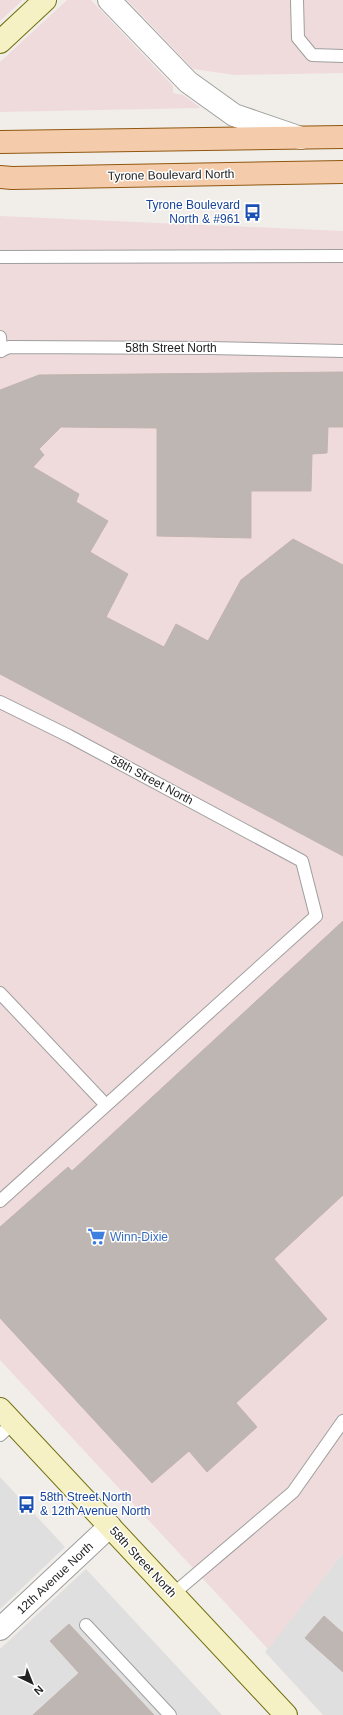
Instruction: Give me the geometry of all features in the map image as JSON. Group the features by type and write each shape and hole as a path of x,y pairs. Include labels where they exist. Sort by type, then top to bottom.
{"main road":[{"path":"0,142 343,137"},
{"name":"Tyrone Boulevard North","path":"0,177 20,178 343,172"}],"street":[{"path":"0,42 45,0"},
{"path":"109,0 188,82 228,111 234,115 302,138"},
{"name":"58th Street North","path":"4,1422 110,1526 286,1715"},
{"name":"12th Avenue North","path":"0,1629 110,1526"}],"lane":[{"path":"297,0 298,38 312,55 343,56"},
{"path":"0,257 343,256"},
{"path":"0,337 0,351"},
{"name":"58th Street North","path":"0,351 9,347 343,350"},
{"name":"58th Street North","path":"0,702 69,736 302,861 316,916 106,1105"},
{"path":"0,993 106,1105 0,1201"},
{"path":"173,1594 293,1492 343,1421"},
{"path":"86,1625 170,1715"}],"shaded area":[{"path":"0,0 23,0 0,21"},
{"path":"67,0 91,0 173,86 173,93 183,95 201,108 0,112 0,62"},
{"path":"127,0 343,0 343,73 235,75 193,69"},
{"path":"0,216 343,231 343,1553 268,1649 0,1360"},
{"path":"0,1477 65,1547 0,1609"},
{"path":"343,1553 343,1715 323,1715 265,1652"},
{"path":"86,1569 222,1715 0,1715 0,1649"}],"building":[{"path":"343,372 343,427 328,427 327,453 312,454 311,491 251,491 251,538 157,536 157,428 61,427 39,449 44,455 33,467 79,494 76,502 108,521 90,552 128,574 106,617 164,647 176,624 208,641 241,580 293,539 343,565 343,856 0,674 0,390 39,375"},
{"path":"343,921 343,1195 274,1259 327,1319 236,1403 257,1427 207,1472 189,1451 152,1483 0,1318 0,1227 68,1167 72,1171"},
{"path":"324,1616 343,1633 343,1672 305,1638"},
{"path":"69,1624 154,1715 33,1715 79,1673 50,1641"}],"place":[{"name":"Tyrone Boulevard North & #961","path":"253,212"},
{"name":"Winn-Dixie","path":"97,1237"},
{"name":"58th Street North & 12th Avenue North","path":"27,1504"}]}
